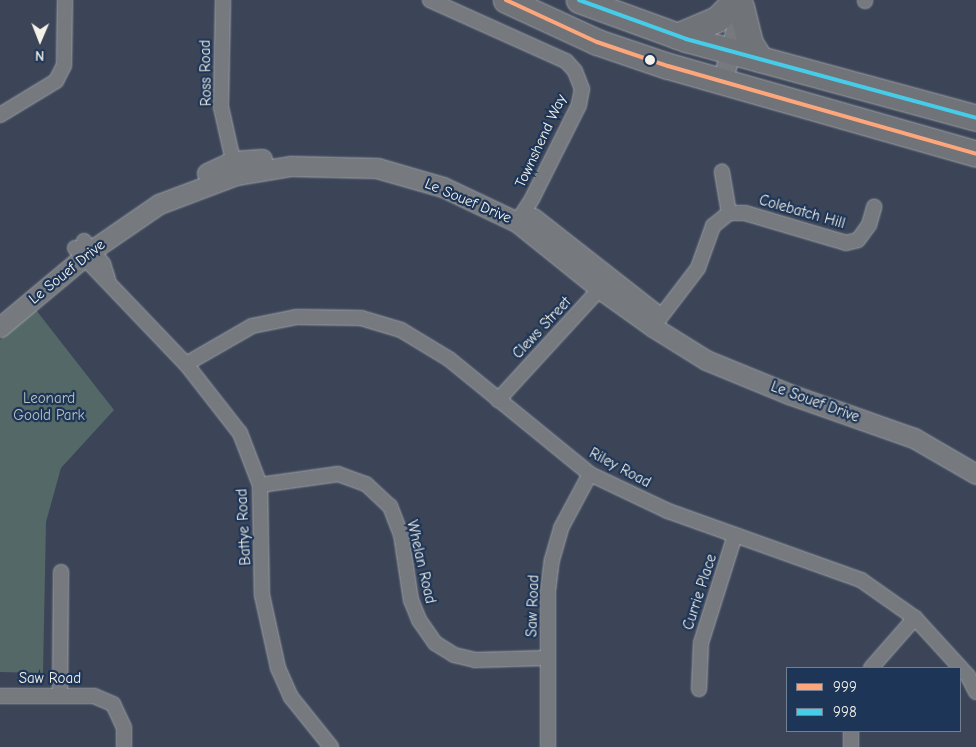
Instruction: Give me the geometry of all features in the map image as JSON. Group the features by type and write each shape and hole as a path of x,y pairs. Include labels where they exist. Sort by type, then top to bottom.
{"highway":[{"path":"506,0 597,42 716,81 976,154"},
{"path":"579,0 677,36 976,118"},
{"path":"677,36 717,19 736,3 750,43 760,59"}],"street":[{"path":"0,116 56,81 64,65 65,0"},
{"name":"Ross Road","path":"222,0 221,107 235,168"},
{"name":"Townshend Way","path":"430,0 566,62 576,71 582,89 579,105 520,216"},
{"path":"716,81 736,3"},
{"name":"Le Souef Drive","path":"0,312 83,249 159,204 235,168 291,166 377,168 443,187 520,216 605,284 706,360 789,394 914,438 976,474"},
{"path":"656,322 698,268 714,226 729,213 722,172"},
{"name":"Colebatch Hill","path":"729,213 745,212 846,243 858,240 869,225 874,207"},
{"name":"Le Souef Drive","path":"0,326 83,249"},
{"name":"Battye Road","path":"83,249 103,264 108,279 186,364 240,433 260,485 262,595 268,635 291,697 331,747"},
{"name":"Clews Street","path":"498,400 605,284"},
{"name":"Riley Road","path":"186,364 252,326 297,317 360,318 401,330 449,359 590,474 668,511 861,580 916,618 960,667"},
{"name":"Le Souef Drive","path":"656,322 711,351 793,387 918,432 976,466"},
{"name":"Whelan Road","path":"260,485 338,474 366,484 390,506 400,534 411,600 419,620 435,643 454,655 475,660 548,658"},
{"name":"Saw Road","path":"548,747 548,591 552,560 561,528 590,474"},
{"name":"Currie Place","path":"699,689 701,643 735,535"},
{"path":"60,695 61,572"},
{"path":"872,667 916,618"},
{"name":"Riley Road","path":"961,668 968,676 976,692"},
{"name":"Saw Road","path":"0,696 94,696 113,704 124,728 124,747"},
{"path":"851,732 851,747"}],"green space":[{"name":"Leonard Goold Park","path":"36,310 114,410 61,468 46,522 43,673 0,672 0,340"}],"transit line":[{"name":"999","path":"506,0 597,42 668,66 976,154"},
{"name":"998","path":"579,0 686,39 976,118"}]}
